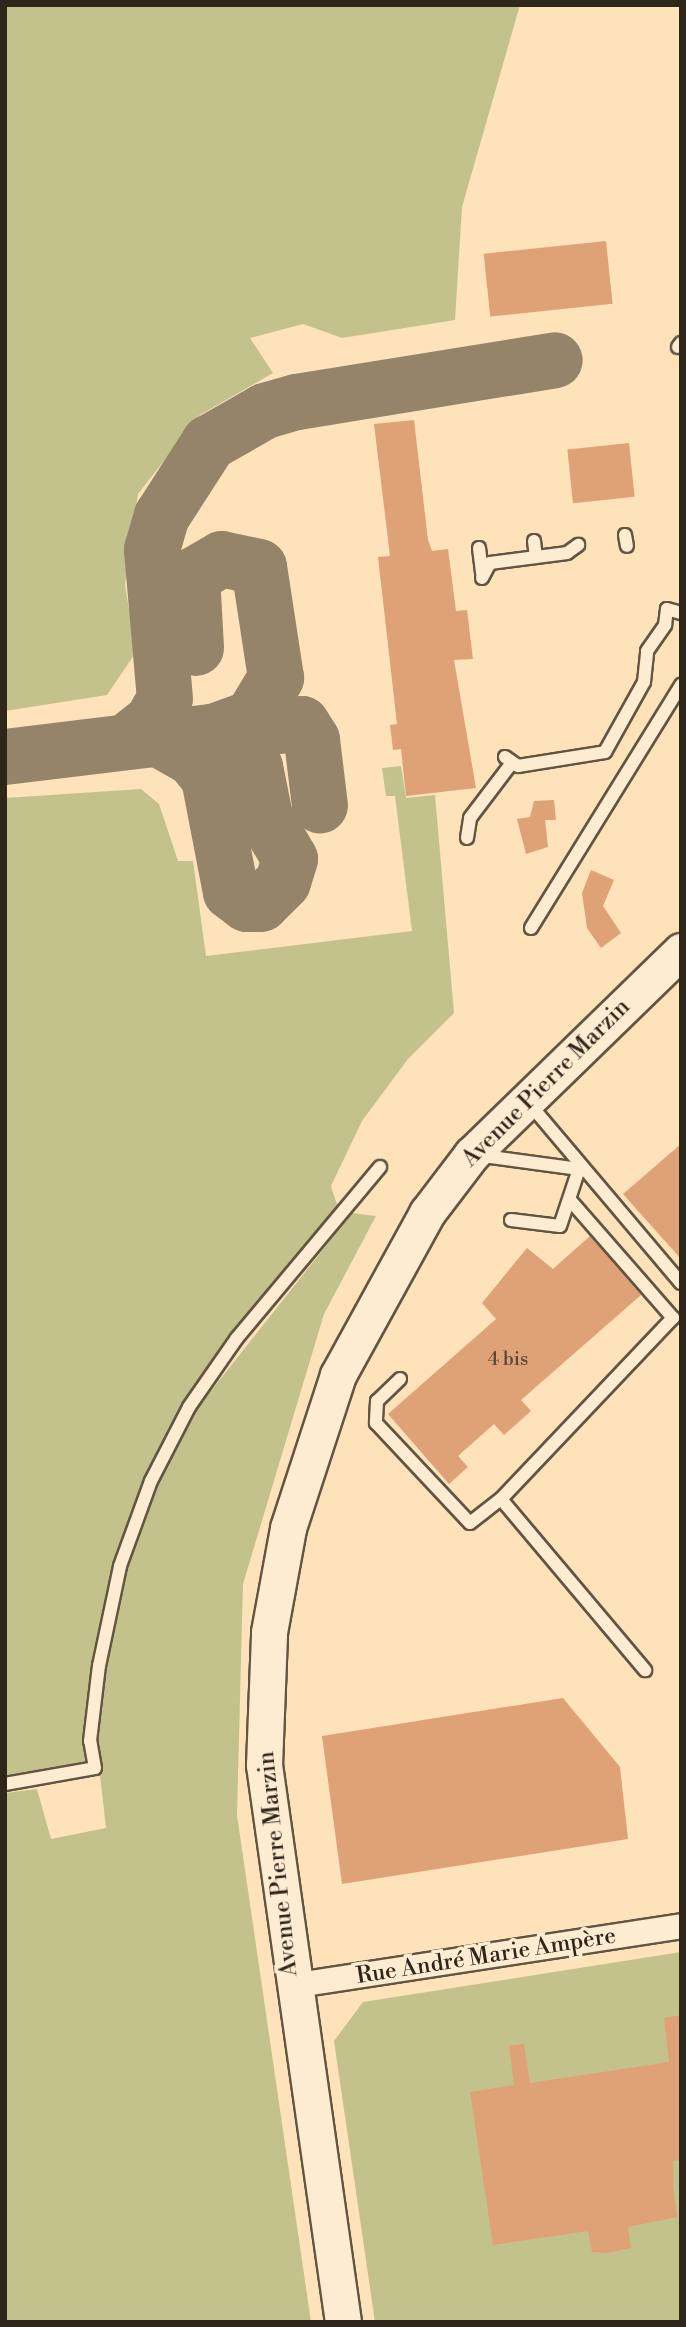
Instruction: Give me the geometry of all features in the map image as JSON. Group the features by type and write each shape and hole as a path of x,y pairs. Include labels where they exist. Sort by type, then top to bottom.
{"main road":[{"name":"Avenue Pierre Marzin","path":"343,2322 291,1986 264,1765 269,1632 280,1567 301,1478 338,1374 395,1266 472,1154 681,951"}],"street":[{"name":"Rue André Marie Ampère","path":"291,1986 681,1926"}],"lane":[{"path":"531,572 534,541"},
{"path":"479,548 482,578 490,562 533,557 578,545 579,554"},
{"path":"467,838 470,818 508,760 554,756 604,747 617,739 643,674 647,651 666,625 667,609 681,612"},
{"path":"531,928 681,685"},
{"path":"526,1099 579,1169 681,1283"},
{"path":"472,1154 491,1162 579,1169"},
{"path":"5,1784 95,1768 90,1741 99,1666 120,1566 151,1480 189,1407 237,1338 380,1167"},
{"path":"511,1220 560,1226 571,1201 579,1169"},
{"path":"400,1379 377,1401 376,1423 470,1523 502,1499 673,1318 571,1201"},
{"path":"502,1499 645,1671"}],"shaded area":[{"path":"5,5 520,5 462,207 455,320 342,338 303,324 250,338 273,373 200,415 138,494 125,585 136,652 107,695 5,711"},
{"path":"401,766 406,798 435,795 454,1013 408,1059 362,1121 331,1186 339,1211 188,1400 142,1490 103,1614 87,1766 5,1778 5,798 141,789 159,804 178,861 193,861 206,956 412,931 395,796 386,796 382,768"},
{"path":"352,1213 376,1216 324,1314 243,1584 237,1815 311,2322 5,2322 5,1793 37,1789 51,1839 106,1828 95,1731 111,1622 142,1518 187,1421"},
{"path":"681,1952 681,2322 375,2322 334,2041 363,2002"}],"building":[{"path":"606,241 613,304 490,317 484,254"},
{"path":"414,420 428,540 432,551 448,549 456,611 467,610 473,659 454,660 476,788 406,796 401,749 393,750 390,725 397,724 378,557 390,556 374,424"},
{"path":"629,443 635,497 573,503 567,449"},
{"path":"554,800 556,820 545,820 548,847 526,854 517,819 530,817 534,801"},
{"path":"591,870 614,880 603,906 621,933 601,948 587,928 582,893"},
{"path":"681,1144 681,1259 623,1194"},
{"path":"590,1236 641,1295 521,1400 531,1411 504,1435 494,1424 458,1456 468,1467 449,1484 388,1414 496,1319 482,1303 527,1248 553,1269"},
{"path":"563,1698 620,1767 628,1839 342,1884 322,1736"},
{"path":"681,2015 681,2160 673,2161 677,2217 628,2227 631,2248 606,2253 592,2252 588,2231 493,2245 470,2092 514,2085 509,2046 524,2044 530,2083 669,2062 664,2018"}],"taxiway":[{"path":"126,742 152,722 165,699 152,550 162,516 209,443 265,411 297,402 555,360"},
{"path":"5,757 213,732 252,718 276,678 259,567 222,559 192,576 196,648"},
{"path":"222,731 302,724 312,740 320,806"},
{"path":"157,738 194,759 209,778 231,892 247,904 261,904 283,882 290,859 265,817 255,767 246,752 213,732"}]}
